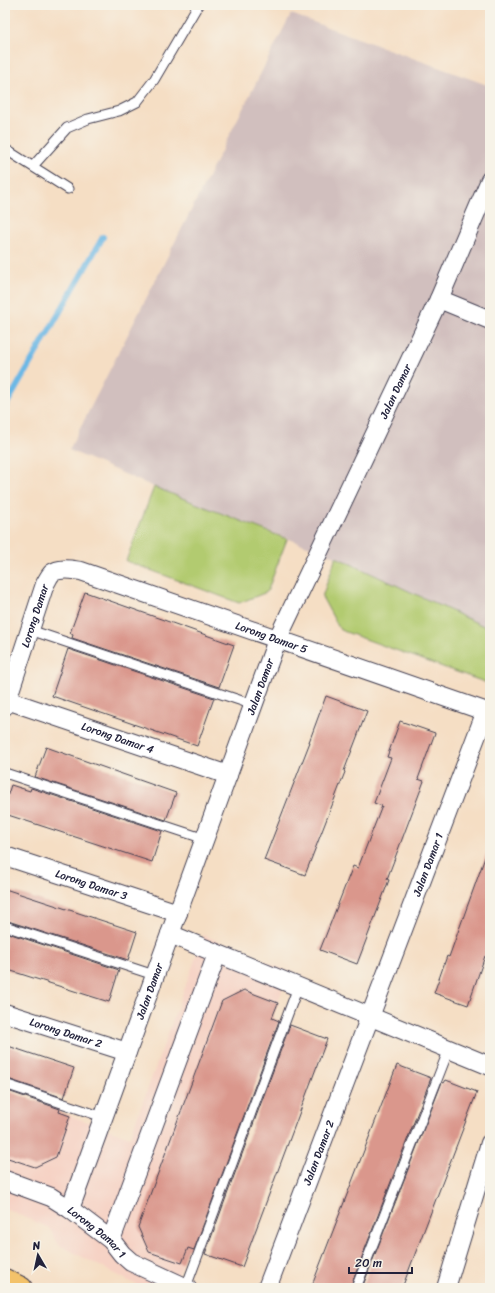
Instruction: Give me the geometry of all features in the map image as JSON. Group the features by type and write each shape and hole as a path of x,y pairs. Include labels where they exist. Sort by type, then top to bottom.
{"highway":[{"path":"5,1280 21,1288"}],"street":[{"name":"Jalan Damar","path":"70,1209 277,640 439,300 490,180"},
{"path":"439,300 490,320"},
{"name":"Lorong Damar 5","path":"53,573 62,570 81,571 488,712"},
{"name":"Lorong Damar","path":"6,703 11,668 30,630 45,584 53,573"},
{"name":"Lorong Damar 4","path":"6,703 228,776"},
{"name":"Jalan Damar 1","path":"370,1017 488,712"},
{"name":"Lorong Damar 3","path":"5,856 178,913"},
{"path":"170,934 490,1066"},
{"path":"111,1240 217,954"},
{"name":"Lorong Damar 2","path":"5,1013 127,1052"},
{"name":"Jalan Damar 2","path":"267,1288 370,1017"},
{"path":"446,1288 490,1143"},
{"name":"Lorong Damar 1","path":"5,1180 51,1197 70,1209 111,1240 122,1254 131,1262 186,1288"}],"lane":[{"path":"33,166 67,128 88,119 119,111 138,102 154,80 198,5"},
{"path":"5,149 68,189"},
{"path":"30,630 254,704"},
{"path":"5,773 205,839"},
{"path":"5,926 154,975"},
{"path":"186,1288 298,987"},
{"path":"356,1288 449,1049"},
{"path":"5,1084 103,1118"}],"shaded area":[{"path":"291,14 490,86 490,629 336,557 154,487 69,450"},
{"path":"204,935 289,972 173,1288 143,1288 59,1245 49,1228 5,1208 5,1093 130,1137"}],"green space":[{"path":"154,487 287,539 267,592 239,603 126,561"},
{"path":"336,557 490,629 490,684 340,630 322,597"}],"building":[{"path":"85,592 234,645 219,687 72,638 73,635 70,633"},
{"path":"68,649 214,698 197,746 52,696"},
{"path":"326,696 367,711 305,875 264,860 310,742"},
{"path":"400,721 435,733 418,779 424,781 357,964 320,950 353,866 358,868 382,806 374,803 391,758 387,757"},
{"path":"46,747 176,793 166,820 35,777"},
{"path":"11,785 30,791 31,788 162,831 152,862 5,814 5,803"},
{"path":"488,849 490,849 490,958 485,956 468,1005 434,993 447,956 449,957"},
{"path":"5,889 137,932 128,960 5,920"},
{"path":"5,932 119,970 109,1002 5,969"},
{"path":"244,990 278,1003 272,1018 279,1021 194,1250 188,1248 182,1263 149,1252 138,1227 222,1001"},
{"path":"290,1025 327,1039 242,1267 205,1254"},
{"path":"5,1045 74,1068 64,1098 5,1078"},
{"path":"397,1065 431,1078 350,1288 311,1288"},
{"path":"446,1080 477,1092 402,1288 362,1288 442,1082 444,1083"},
{"path":"5,1090 60,1109 59,1112 70,1116 56,1157 35,1167 5,1157"}],"waterway":[{"path":"5,407 103,237"}]}
